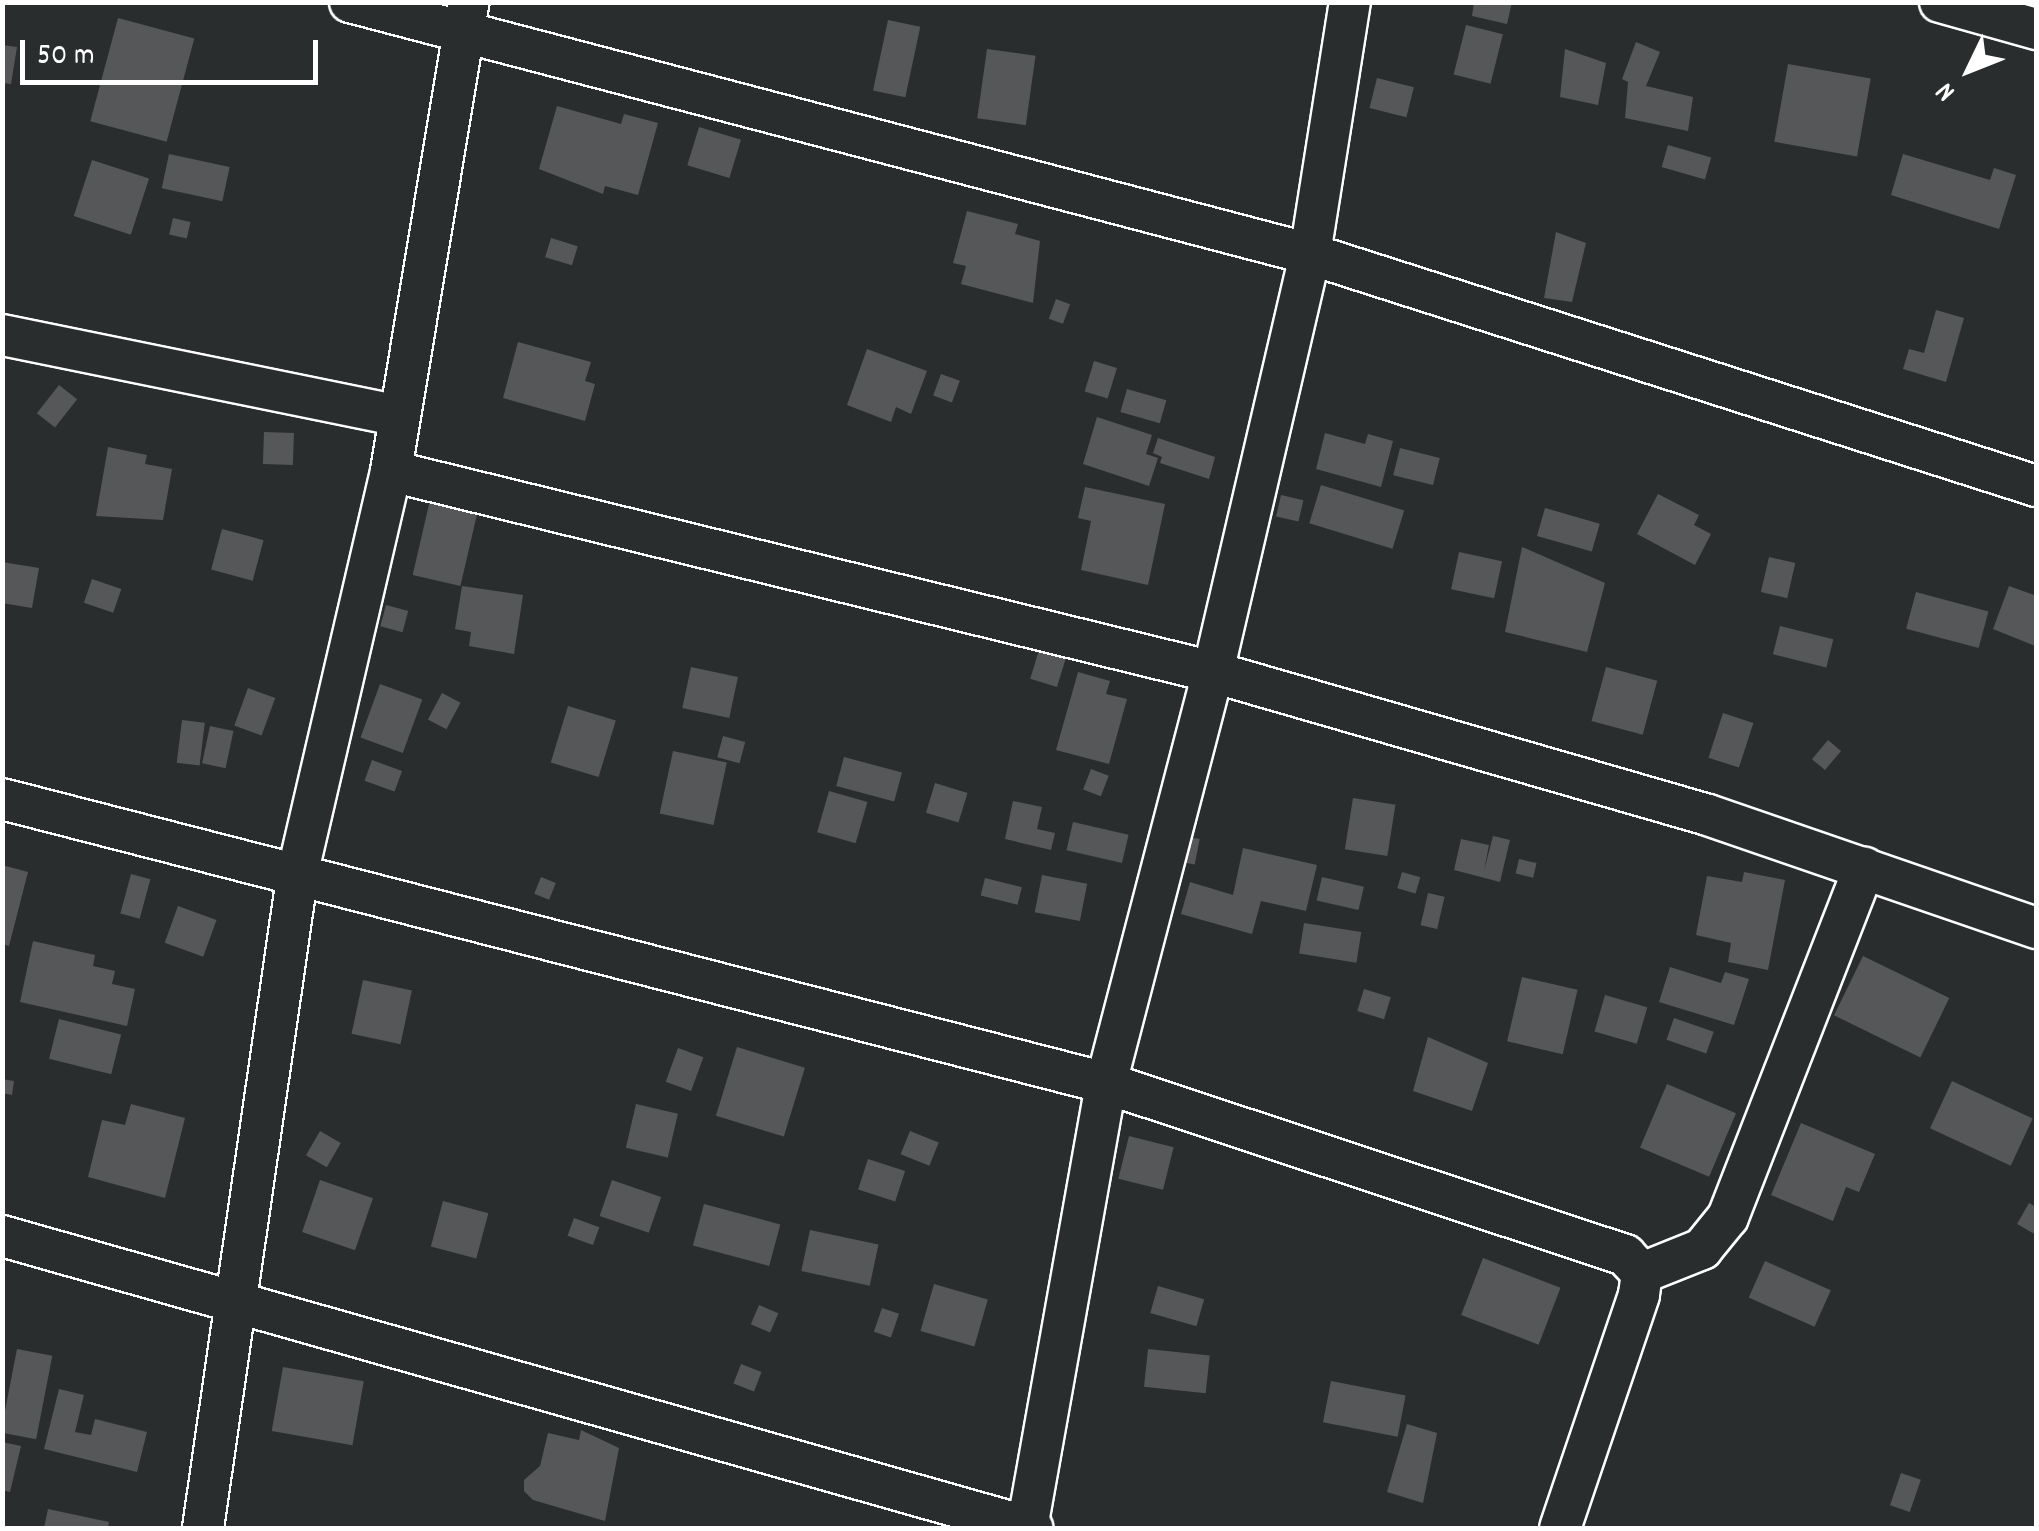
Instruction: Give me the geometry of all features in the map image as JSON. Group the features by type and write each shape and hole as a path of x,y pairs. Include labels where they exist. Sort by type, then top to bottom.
{"street":[{"path":"350,2 466,18 1310,254 2036,486"},
{"path":"2,1236 240,1300 1029,1528 1106,1083 1213,672 1310,254 1350,2"},
{"path":"1940,2 2036,29"},
{"path":"203,1528 240,1300 298,871 391,471 466,18"},
{"path":"2,335 399,416"},
{"path":"391,471 1213,672 1708,815 2036,928"},
{"path":"2,800 298,871 1106,1083 1625,1256 1642,1273"},
{"path":"1642,1273 1702,1249 1728,1217 1864,868"},
{"path":"1560,1528 1642,1273"}],"building":[{"path":"1474,2 1512,2 1507,24 1472,16"},
{"path":"118,18 194,38 167,142 90,121"},
{"path":"888,20 920,27 905,97 873,90"},
{"path":"1466,25 1503,34 1491,84 1454,74"},
{"path":"1636,42 1660,52 1646,86 1693,97 1688,131 1625,118 1628,82 1622,79"},
{"path":"2,45 17,47 11,84 2,83"},
{"path":"987,49 1036,56 1026,125 977,118"},
{"path":"1565,49 1606,63 1598,105 1560,97"},
{"path":"1788,64 1871,79 1857,156 1774,142"},
{"path":"1377,78 1414,87 1406,117 1370,108"},
{"path":"557,106 621,124 624,114 658,123 638,195 605,186 603,194 539,169"},
{"path":"699,127 741,140 729,178 687,165"},
{"path":"1668,145 1711,157 1705,180 1662,167"},
{"path":"169,154 230,167 222,201 162,188"},
{"path":"1903,154 1990,180 1994,168 2016,175 1999,229 1891,195"},
{"path":"92,160 149,179 131,235 74,216"},
{"path":"967,211 1018,224 1015,234 1040,241 1033,303 961,284 966,266 953,263"},
{"path":"173,218 191,222 187,239 169,235"},
{"path":"1556,232 1586,243 1572,302 1544,298"},
{"path":"551,238 578,246 572,265 545,257"},
{"path":"1056,299 1070,304 1063,324 1049,319"},
{"path":"1936,310 1964,318 1946,382 1903,369 1909,349 1924,353"},
{"path":"518,342 591,362 585,381 595,384 585,421 503,398"},
{"path":"867,349 927,371 911,414 896,407 891,422 847,405"},
{"path":"1094,361 1117,368 1108,399 1085,392"},
{"path":"941,374 960,381 952,402 933,396"},
{"path":"59,385 77,399 55,428 37,413"},
{"path":"1127,389 1166,400 1160,423 1120,412"},
{"path":"1097,417 1152,435 1146,454 1158,458 1149,486 1083,464"},
{"path":"264,432 294,433 293,465 263,464"},
{"path":"1325,433 1365,444 1368,434 1393,441 1381,487 1316,469"},
{"path":"1158,438 1215,457 1209,479 1160,463 1162,457 1153,453"},
{"path":"108,447 147,455 145,464 172,469 163,520 96,516"},
{"path":"1400,448 1440,458 1433,485 1393,475"},
{"path":"1321,485 1404,510 1393,549 1309,523"},
{"path":"1085,487 1165,504 1148,585 1081,570 1091,521 1078,518"},
{"path":"1658,494 1699,515 1694,525 1711,534 1695,565 1637,534"},
{"path":"1281,495 1303,500 1298,522 1276,516"},
{"path":"430,500 478,511 460,586 413,575"},
{"path":"1545,508 1600,524 1592,552 1537,536"},
{"path":"222,529 264,540 253,581 211,570"},
{"path":"1522,547 1605,583 1587,652 1505,632"},
{"path":"1459,552 1502,561 1494,598 1451,589"},
{"path":"1769,557 1795,563 1787,598 1761,592"},
{"path":"2,562 39,568 32,608 2,603"},
{"path":"92,579 121,589 113,613 84,603"},
{"path":"462,586 523,595 514,654 469,646 471,632 455,629"},
{"path":"2009,586 2034,595 2035,646 1993,629"},
{"path":"1916,592 1988,611 1979,648 1906,629"},
{"path":"386,605 408,611 403,632 380,626"},
{"path":"1780,626 1833,639 1826,667 1773,654"},
{"path":"1039,650 1066,658 1057,687 1030,679"},
{"path":"691,667 738,677 729,718 682,708"},
{"path":"1606,667 1657,681 1643,735 1592,721"},
{"path":"1078,672 1110,681 1106,694 1127,699 1109,764 1056,750"},
{"path":"380,684 422,699 403,753 361,738"},
{"path":"248,688 275,698 262,736 234,726"},
{"path":"442,693 461,703 446,729 428,719"},
{"path":"568,706 616,721 599,777 551,762"},
{"path":"1723,713 1753,723 1739,768 1708,758"},
{"path":"182,720 205,723 200,765 177,763"},
{"path":"210,726 233,731 226,768 202,763"},
{"path":"723,736 745,742 740,763 717,757"},
{"path":"1828,740 1841,751 1825,770 1812,759"},
{"path":"673,751 727,762 713,825 660,814"},
{"path":"844,757 902,773 894,802 836,786"},
{"path":"372,760 402,771 395,792 364,781"},
{"path":"1091,769 1109,776 1101,796 1083,790"},
{"path":"935,783 968,793 958,823 926,813"},
{"path":"829,791 867,802 856,843 817,832"},
{"path":"1353,798 1395,805 1387,856 1345,849"},
{"path":"1013,801 1042,807 1037,829 1055,833 1051,850 1005,839"},
{"path":"1073,822 1129,835 1122,863 1066,850"},
{"path":"1184,836 1200,839 1195,865 1179,862"},
{"path":"1493,836 1510,840 1500,882 1454,870 1461,839 1489,845 1484,871"},
{"path":"1243,848 1317,865 1306,911 1261,901 1252,934 1181,914 1190,882 1233,895"},
{"path":"1519,859 1537,863 1533,878 1516,874"},
{"path":"2,865 28,872 9,946 2,944"},
{"path":"1402,872 1420,877 1416,894 1397,888"},
{"path":"1744,872 1785,880 1768,970 1728,962 1731,943 1696,935 1707,876 1742,882"},
{"path":"131,874 150,879 140,919 120,914"},
{"path":"1042,875 1087,884 1080,921 1035,912"},
{"path":"541,877 556,883 549,900 534,894"},
{"path":"1322,877 1364,887 1358,910 1317,900"},
{"path":"985,878 1022,887 1018,905 981,895"},
{"path":"1428,893 1445,897 1437,929 1421,925"},
{"path":"178,906 217,920 203,957 165,943"},
{"path":"1304,923 1361,932 1356,963 1299,954"},
{"path":"33,941 95,955 93,966 115,971 112,984 135,989 127,1026 20,1002"},
{"path":"1863,956 1949,998 1920,1057 1834,1015"},
{"path":"1670,967 1721,983 1725,972 1749,979 1734,1025 1659,1002"},
{"path":"1522,977 1578,990 1563,1054 1507,1041"},
{"path":"363,980 412,990 400,1044 352,1034"},
{"path":"1364,989 1391,997 1384,1019 1357,1011"},
{"path":"1605,995 1647,1007 1637,1044 1595,1032"},
{"path":"1674,1018 1714,1032 1706,1053 1667,1040"},
{"path":"59,1019 121,1034 111,1074 49,1059"},
{"path":"1428,1037 1488,1063 1472,1111 1413,1091"},
{"path":"737,1047 805,1068 784,1137 716,1116"},
{"path":"678,1048 703,1057 691,1091 666,1082"},
{"path":"2,1079 14,1081 12,1095 2,1093"},
{"path":"1952,1081 2033,1119 2011,1166 1930,1128"},
{"path":"1667,1084 1736,1113 1709,1177 1640,1148"},
{"path":"131,1104 185,1118 165,1198 88,1177 102,1120 125,1125"},
{"path":"636,1104 678,1114 668,1158 626,1148"},
{"path":"1801,1123 1875,1154 1859,1192 1846,1187 1833,1221 1771,1195"},
{"path":"320,1131 341,1143 327,1167 306,1155"},
{"path":"910,1131 939,1143 929,1166 901,1154"},
{"path":"1129,1136 1174,1147 1163,1190 1118,1179"},
{"path":"868,1159 905,1171 895,1201 858,1189"},
{"path":"320,1180 373,1198 355,1250 302,1232"},
{"path":"612,1180 661,1197 649,1233 600,1216"},
{"path":"443,1201 488,1213 476,1259 431,1246"},
{"path":"2029,1203 2036,1207 2036,1235 2017,1224"},
{"path":"704,1204 780,1224 769,1266 693,1246"},
{"path":"574,1218 599,1227 593,1245 568,1236"},
{"path":"810,1230 878,1245 870,1286 801,1271"},
{"path":"1483,1258 1560,1288 1539,1345 1461,1315"},
{"path":"1765,1261 1831,1290 1815,1327 1749,1298"},
{"path":"934,1284 988,1299 974,1347 920,1331"},
{"path":"1158,1286 1204,1299 1196,1326 1150,1313"},
{"path":"759,1305 778,1313 770,1333 751,1324"},
{"path":"882,1308 899,1314 891,1337 874,1332"},
{"path":"17,1349 52,1356 36,1439 2,1433"},
{"path":"1148,1349 1210,1355 1206,1393 1144,1387"},
{"path":"741,1364 762,1372 754,1391 733,1384"},
{"path":"283,1367 364,1381 352,1445 272,1431"},
{"path":"1331,1381 1406,1396 1398,1437 1323,1422"},
{"path":"59,1389 84,1395 75,1432 91,1435 95,1419 147,1432 137,1472 44,1449"},
{"path":"1407,1424 1437,1433 1423,1503 1387,1492"},
{"path":"581,1430 619,1448 605,1521 533,1500 524,1491 524,1480 540,1466 548,1433 579,1440"},
{"path":"2,1442 21,1446 10,1492 2,1490"},
{"path":"1901,1473 1921,1480 1910,1512 1890,1505"},
{"path":"48,1509 109,1522 108,1528 44,1528"}]}
